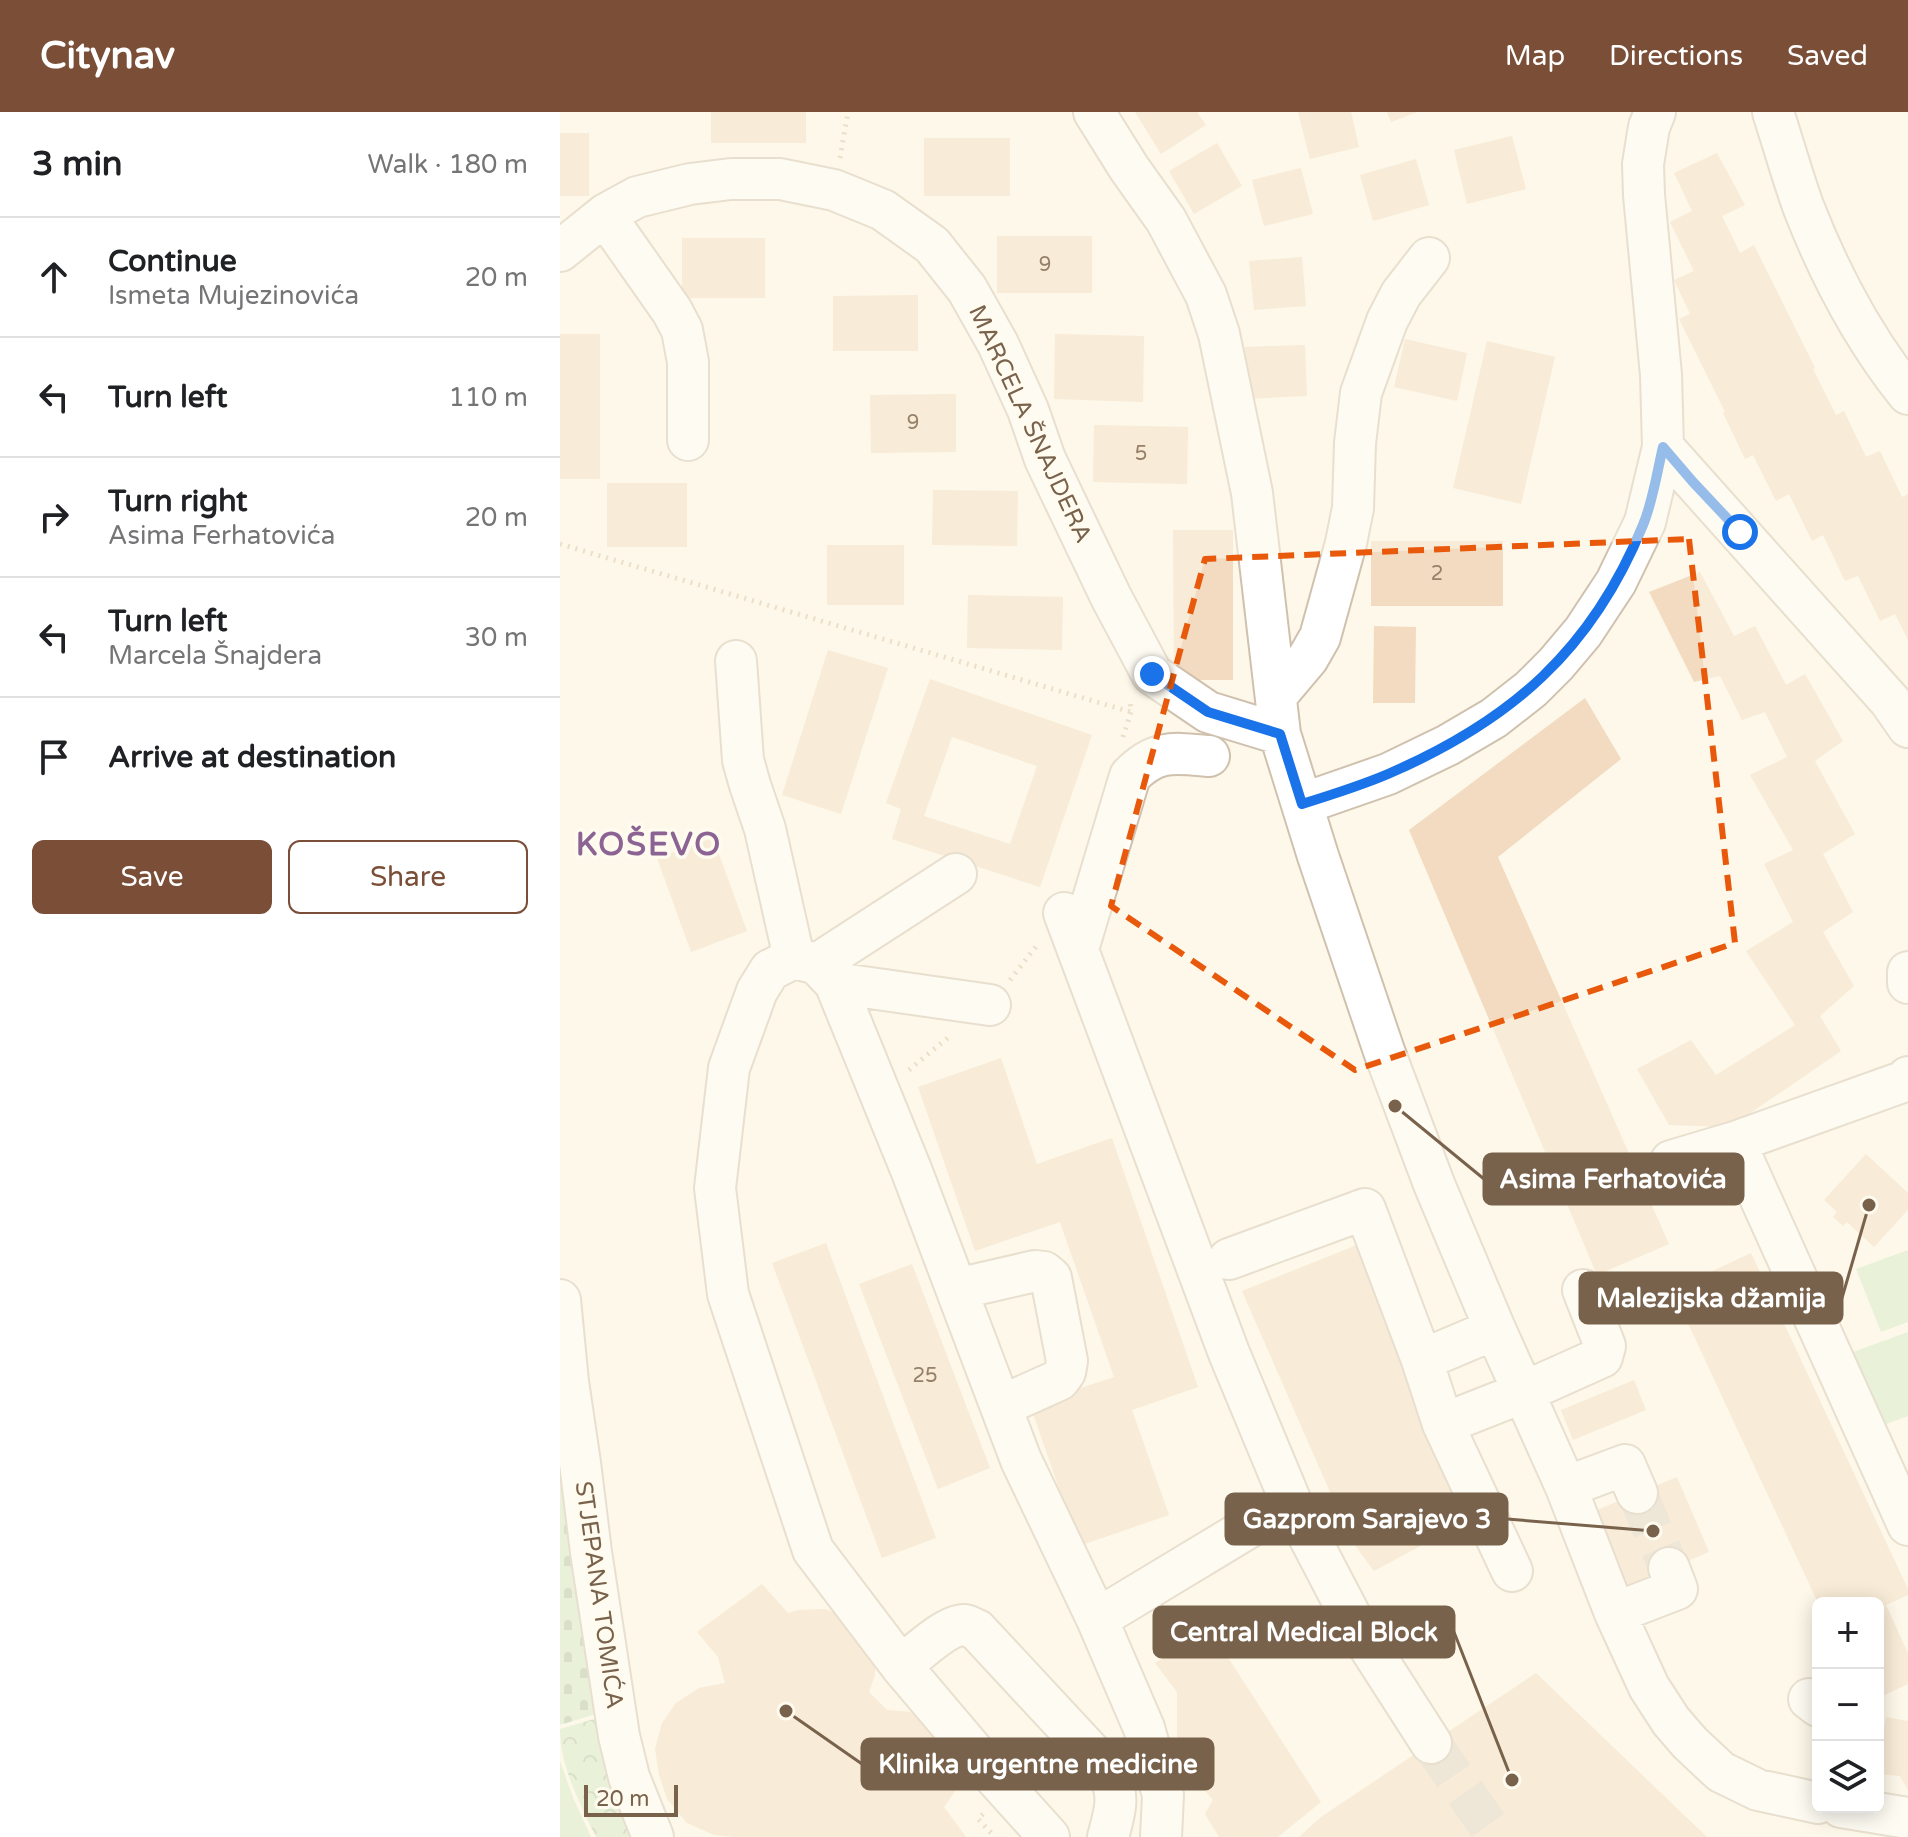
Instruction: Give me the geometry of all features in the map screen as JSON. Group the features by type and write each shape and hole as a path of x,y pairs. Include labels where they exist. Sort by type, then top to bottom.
{"street":[{"path":"1094,112 1173,231 1206,295 1219,334 1252,493 1278,715 1302,804 1384,1051 1439,1197 1566,1487 1615,1613 1649,1687 1690,1743 1721,1772 1758,1790 1812,1802"},
{"path":"1302,804 1388,774 1494,718 1531,689 1583,632 1616,582 1645,522 1663,447 1661,375 1643,164 1649,127 1655,112"},
{"path":"1773,112 1803,205 1826,261 1874,347 1908,394"},
{"name":"MARCELA ŠNAJDERA","path":"560,251 606,214 637,197 690,184 731,179 780,179 834,190 883,210 932,245 967,289 1004,357 1028,410 1045,459 1152,674 1208,712 1278,715"},
{"path":"606,214 682,330 688,362 688,440"},
{"path":"1278,715 1320,637 1346,543 1353,508 1355,443 1361,393 1387,321 1401,294 1429,258"},
{"path":"1663,447 1890,701 1908,727"},
{"path":"736,661 743,760 815,969 912,1172 1021,1460 1097,1619 1144,1728 1163,1795 1161,1837"},
{"path":"1209,756 1156,756 1130,776 1071,931 1229,1353 1291,1502 1354,1623 1431,1743"},
{"path":"815,969 956,874"},
{"path":"990,1005 815,969 770,970 757,991 729,1068 715,1188 728,1294 813,1550 901,1666 1049,1837"},
{"path":"1908,972 1908,983"},
{"path":"1671,1161 1735,1142 1905,1081 1908,1077"},
{"path":"1735,1142 1908,1525"},
{"path":"1229,1259 1365,1209 1443,1424 1512,1571"},
{"path":"957,1289 1035,1271 1044,1272 1051,1278 1067,1361 1065,1372 1059,1380 1001,1406"},
{"path":"1443,1424 1602,1357 1605,1346 1583,1290"},
{"name":"STJEPANA TOMIĆA","path":"560,1300 591,1552 619,1736 629,1777 653,1837"},
{"path":"1422,1360 1495,1329"},
{"path":"1566,1487 1625,1465 1637,1493"},
{"path":"1097,1619 1291,1502"},
{"path":"1615,1613 1677,1589 1669,1568"},
{"path":"901,1666 947,1631 964,1625 977,1630 1109,1772 1117,1806 1108,1837"}],"path":[{"path":"834,190 848,112"},
{"path":"560,544 1131,712"}],"highlighted area":[{"path":"1689,539 1735,943 1355,1070 1111,906 1205,559"}],"green space":[{"path":"1908,1250 1908,1322 1881,1332 1856,1269"},
{"path":"1908,1332 1908,1416 1870,1430 1842,1356"},
{"path":"560,1436 599,1713 560,1725"},
{"path":"601,1717 643,1837 596,1837 567,1771 560,1729"},
{"path":"560,1761 574,1800 591,1837 560,1837"}],"building":[{"path":"711,112 806,112 806,143 711,143"},
{"path":"1135,112 1197,112 1206,125 1161,154"},
{"path":"1298,112 1351,112 1359,147 1310,159"},
{"path":"1387,112 1417,112 1391,122"},
{"path":"560,133 589,133 589,196 560,196"},
{"path":"1512,136 1526,189 1467,204 1454,150"},
{"path":"924,138 1010,138 1010,196 924,196"},
{"path":"1217,143 1242,186 1194,214 1169,171"},
{"path":"1717,153 1745,205 1722,216 1740,253 1754,245 1836,415 1844,411 1866,457 1880,451 1902,497 1908,494 1908,640 1895,614 1880,621 1858,576 1845,581 1823,535 1812,541 1789,494 1776,501 1753,455 1745,459 1679,319 1690,314 1674,280 1694,271 1670,222 1692,211 1674,173"},
{"path":"1416,159 1429,205 1373,221 1360,175"},
{"path":"1301,168 1313,214 1264,226 1252,180"},
{"path":"997,236 1092,236 1092,293 997,293"},
{"path":"682,238 765,238 765,298 682,298"},
{"path":"1302,257 1306,306 1254,310 1249,261"},
{"path":"918,295 918,351 833,351 833,296"},
{"path":"560,334 600,334 600,479 560,479"},
{"path":"1055,334 1144,336 1143,402 1054,399"},
{"path":"1405,339 1467,353 1457,401 1394,387"},
{"path":"1487,341 1555,357 1521,504 1453,488"},
{"path":"1305,345 1307,396 1247,399 1245,347"},
{"path":"956,394 956,452 871,453 870,395"},
{"path":"1094,425 1188,427 1187,484 1093,482"},
{"path":"607,483 687,483 687,547 607,547"},
{"path":"933,490 1018,491 1017,546 932,545"},
{"path":"1173,530 1233,530 1233,680 1174,680"},
{"path":"1371,541 1503,541 1503,606 1371,606"},
{"path":"827,545 904,545 904,605 827,605"},
{"path":"1700,572 1734,636 1755,626 1786,685 1805,674 1843,741 1815,761 1855,834 1823,854 1853,912 1823,932 1854,986 1820,1016 1841,1051 1730,1127 1669,1125 1637,1069 1691,1040 1716,1075 1795,1025 1746,951 1793,922 1764,864 1793,850 1750,775 1787,757 1765,712 1742,720 1720,676 1694,682 1649,592"},
{"path":"968,595 1063,597 1062,650 967,648"},
{"path":"1374,626 1416,627 1415,703 1373,703"},
{"path":"828,650 888,668 841,814 782,795"},
{"path":"930,679 1092,735 1040,887 892,839 901,809 886,803","holes":["952,737 1037,766 1010,844 924,816"]},
{"path":"1585,698 1621,759 1498,857 1669,1244 1597,1275 1409,830"},
{"path":"713,838 747,931 691,952 657,858"},
{"path":"1001,1058 1037,1164 1112,1138 1198,1387 1132,1410 1169,1515 1079,1546 1030,1405 1114,1377 1060,1222 975,1251 918,1087"},
{"path":"1866,1154 1908,1193 1908,1210 1874,1247 1847,1222 1843,1226 1833,1217 1837,1212 1824,1200"},
{"path":"826,1243 936,1538 882,1558 772,1263"},
{"path":"1362,1243 1474,1517 1374,1571 1351,1540 1242,1291"},
{"path":"1751,1253 1908,1589 1908,1595 1886,1605 1908,1653 1908,1684 1884,1695 1884,1597 1815,1597 1686,1319 1703,1312 1689,1282"},
{"path":"912,1264 990,1468 938,1489 859,1284"},
{"path":"1634,1380 1646,1410 1573,1440 1561,1410"},
{"path":"1677,1477 1709,1552 1628,1586 1597,1510"},
{"path":"762,1584 788,1613 825,1609 848,1618 875,1655 875,1675 869,1692 887,1710 915,1712 959,1757 958,1787 944,1807 966,1837 714,1835 687,1823 667,1799 655,1749 662,1723 676,1703 699,1688 725,1683 718,1657 697,1632"},
{"path":"1211,1631 1321,1802 1278,1837 1219,1837 1205,1814 1213,1800 1177,1757 1177,1692 1155,1663"},
{"path":"1536,1673 1707,1837 1299,1837 1321,1817"},
{"path":"1886,1717 1908,1721 1908,1790 1900,1776 1884,1775"}],"tunnel":[{"path":"1637,1493 1669,1568"},
{"path":"1431,1743 1496,1837"}],"place":[{"name":"Asima Ferhatovića","path":"1395,1106"},
{"name":"Malezijska džamija","path":"1869,1205"},
{"name":"Gazprom Sarajevo 3","path":"1653,1531"},
{"name":"Klinika urgentne medicine","path":"786,1711"},
{"name":"Central Medical Block","path":"1512,1780"}],"district":[{"name":"KOŠEVO","path":"649,845"}],"route":[{"path":"1152,674 1208,712 1280,734 1302,804 1388,774 1448,745 1494,718 1531,689 1583,632 1616,582 1645,522 1663,447 1740,532"}]}
